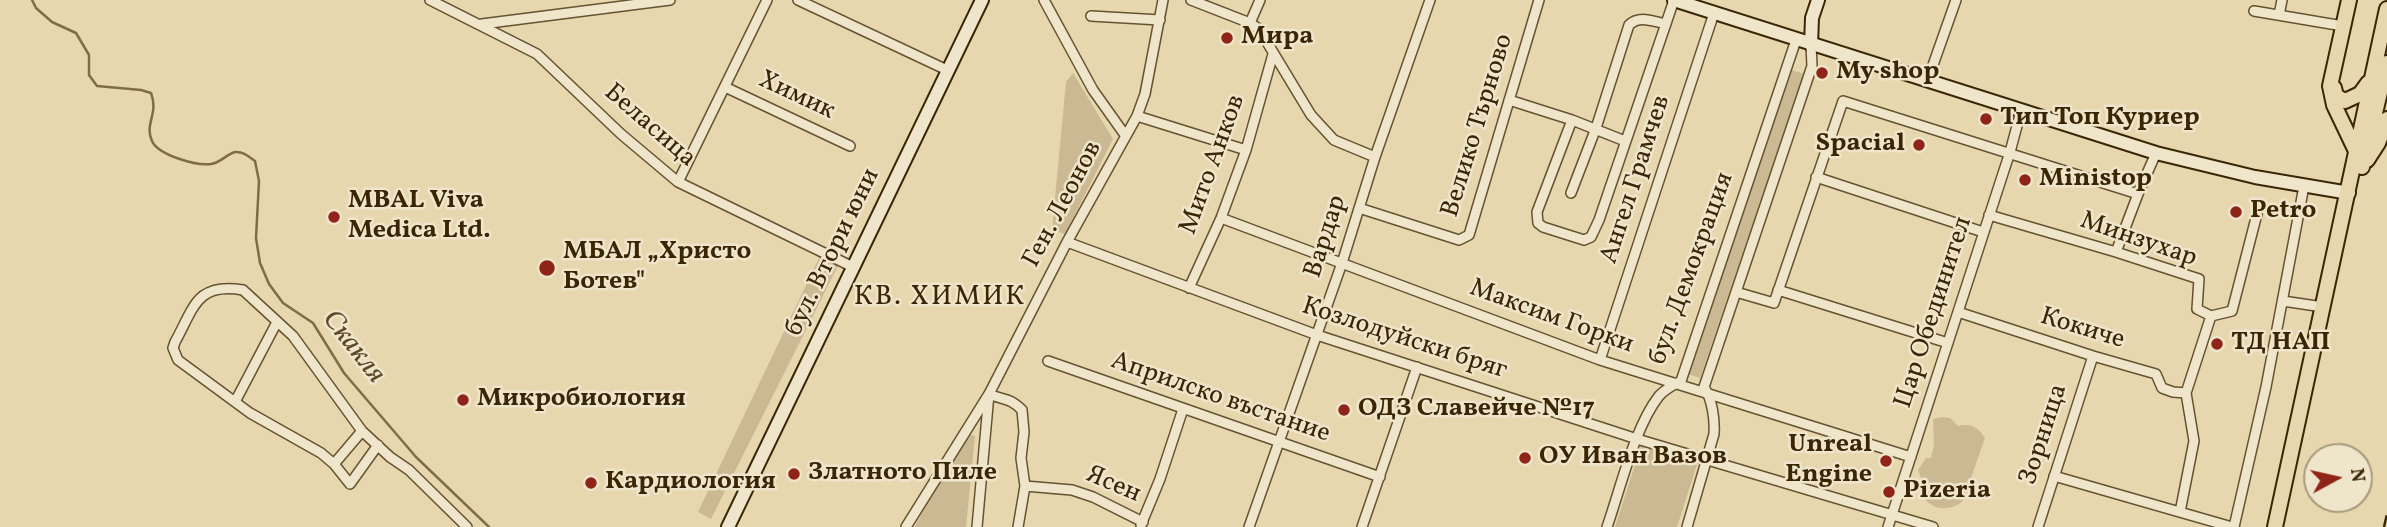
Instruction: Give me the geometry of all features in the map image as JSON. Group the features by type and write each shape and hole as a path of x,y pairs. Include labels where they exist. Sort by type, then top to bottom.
{"main road":[{"path":"2349,0 2330,96 2356,151"},
{"path":"2274,527 2387,9"},
{"path":"2361,170 2387,62"},
{"path":"2332,76 2336,96 2345,101 2360,94 2372,75"},
{"path":"2349,193 2378,143 2387,119"}],"street":[{"name":"Беласица","path":"430,0 445,3 537,54 677,183 853,267"},
{"path":"480,24 670,0"},
{"path":"677,183 767,0"},
{"path":"798,0 947,70"},
{"name":"бул. Втори юни","path":"728,527 982,0"},
{"path":"1044,0 1093,90 1125,135"},
{"name":"Ген. Леонов","path":"906,527 989,394 1067,242 1137,116 1145,94 1163,0"},
{"path":"1191,0 1259,29 1311,115 1334,139 1375,158"},
{"path":"1250,23 1260,0"},
{"name":"Вардар","path":"1249,527 1342,263 1430,0"},
{"name":"Велико Търново","path":"1359,208 1459,240 1469,235 1539,0"},
{"path":"1572,120 1537,212 1538,223 1543,228 1584,240 1591,237 1599,220 1674,0 2156,153 2208,167 2349,193"},
{"name":"бул. Демокрация","path":"1687,527 1714,428 1709,394 1704,387 1812,66 1812,18 1818,0"},
{"path":"1927,82 1956,0"},
{"path":"2279,15 2282,0"},
{"path":"2254,11 2343,26"},
{"name":"Ангел Грамчев","path":"1600,360 1714,13"},
{"path":"1091,16 1160,20"},
{"name":"бул. Демокрация","path":"1607,527 1637,439 1656,400 1661,393 1681,381 1796,40 1812,18"},
{"path":"1571,193 1629,25 1640,19 1666,24"},
{"name":"Мито Анков","path":"1189,288 1221,218 1246,150 1273,54"},
{"name":"Химик","path":"725,87 850,146"},
{"path":"1508,100 1595,128 1625,141"},
{"path":"1736,292 1774,303 1843,101 2138,194"},
{"name":"Цар Обединител","path":"1888,527 2021,111"},
{"path":"1137,116 1246,150"},
{"path":"2116,252 2156,153"},
{"path":"1816,177 1983,232"},
{"path":"2054,476 2233,527 2266,387 2304,186"},
{"path":"2179,512 2194,441 2186,393 2211,316 2232,311 2257,214"},
{"name":"Минзухар","path":"1989,215 2199,279 2197,309 2211,316"},
{"name":"Максим Горки","path":"1221,218 1600,360 1911,457"},
{"name":"Козлодуйски бряг","path":"1067,242 1317,335 1637,439 1933,527"},
{"path":"378,445 350,484 334,464 308,444 250,413 236,400 178,360 174,354 175,342 195,303 205,292 232,288 243,290 293,336 362,431 378,445 390,457 409,470 467,527"},
{"path":"1778,290 1948,343"},
{"path":"2283,301 2323,307"},
{"name":"Кокиче","path":"1958,312 2156,374 2162,388 2186,393"},
{"path":"236,400 277,322"},
{"name":"Зорница","path":"2038,527 2093,356"},
{"name":"Априлско въстание","path":"1048,362 1380,477"},
{"path":"1362,527 1417,367"},
{"path":"977,527 989,394 1012,399 1022,410 1024,432 1021,458 1025,486 1018,527"},
{"path":"1141,524 1160,479 1183,410"},
{"path":"334,464 362,431"},
{"name":"Ясен","path":"1025,486 1072,490 1093,497 1141,524"}],"shaded area":[{"path":"1792,70 1804,74 1700,378 1688,374"},
{"path":"1073,73 1113,139 1065,234 1052,230 1066,82"},
{"path":"820,256 838,266 711,519 698,512"},
{"path":"1950,418 1958,426 1974,427 1985,438 1963,501 1947,508 1936,507 1922,495 1924,486 1918,470 1926,458 1931,458 1934,445 1933,419"},
{"path":"968,434 975,436 966,527 914,527"},
{"path":"1641,446 1697,465 1677,527 1615,527"}],"waterway":[{"name":"Скакля","path":"32,0 36,8 52,22 76,33 89,55 89,75 97,86 151,93 153,107 150,135 162,151 187,161 204,164 214,163 235,152 243,153 255,161 259,181 256,238 260,263 269,284 283,303 313,323 344,373 416,457 489,527"}],"railway":[{"path":"2384,527 2387,514"}],"place":[{"name":"Мира","path":"1227,38"},
{"name":"My shop","path":"1822,73"},
{"name":"Тип Топ Куриер","path":"1986,119"},
{"name":"Spacial","path":"1919,145"},
{"name":"Ministop","path":"2025,180"},
{"name":"Petro","path":"2236,212"},
{"name":"MBAL Viva Medica Ltd.","path":"334,217"},
{"name":"МБАЛ „Христо Ботев\"","path":"547,268"},
{"name":"ТД НАП","path":"2217,344"},
{"name":"Микробиология","path":"463,400"},
{"name":"ОДЗ Славейче №17","path":"1344,410"},
{"name":"ОУ Иван Вазов","path":"1525,458"},
{"name":"Unreal Engine","path":"1886,461"},
{"name":"Златното Пиле","path":"794,474"},
{"name":"Кардиология","path":"591,483"},
{"name":"Pizeria","path":"1889,492"}],"district":[{"name":"КВ. ХИМИК","path":"940,299"}]}
